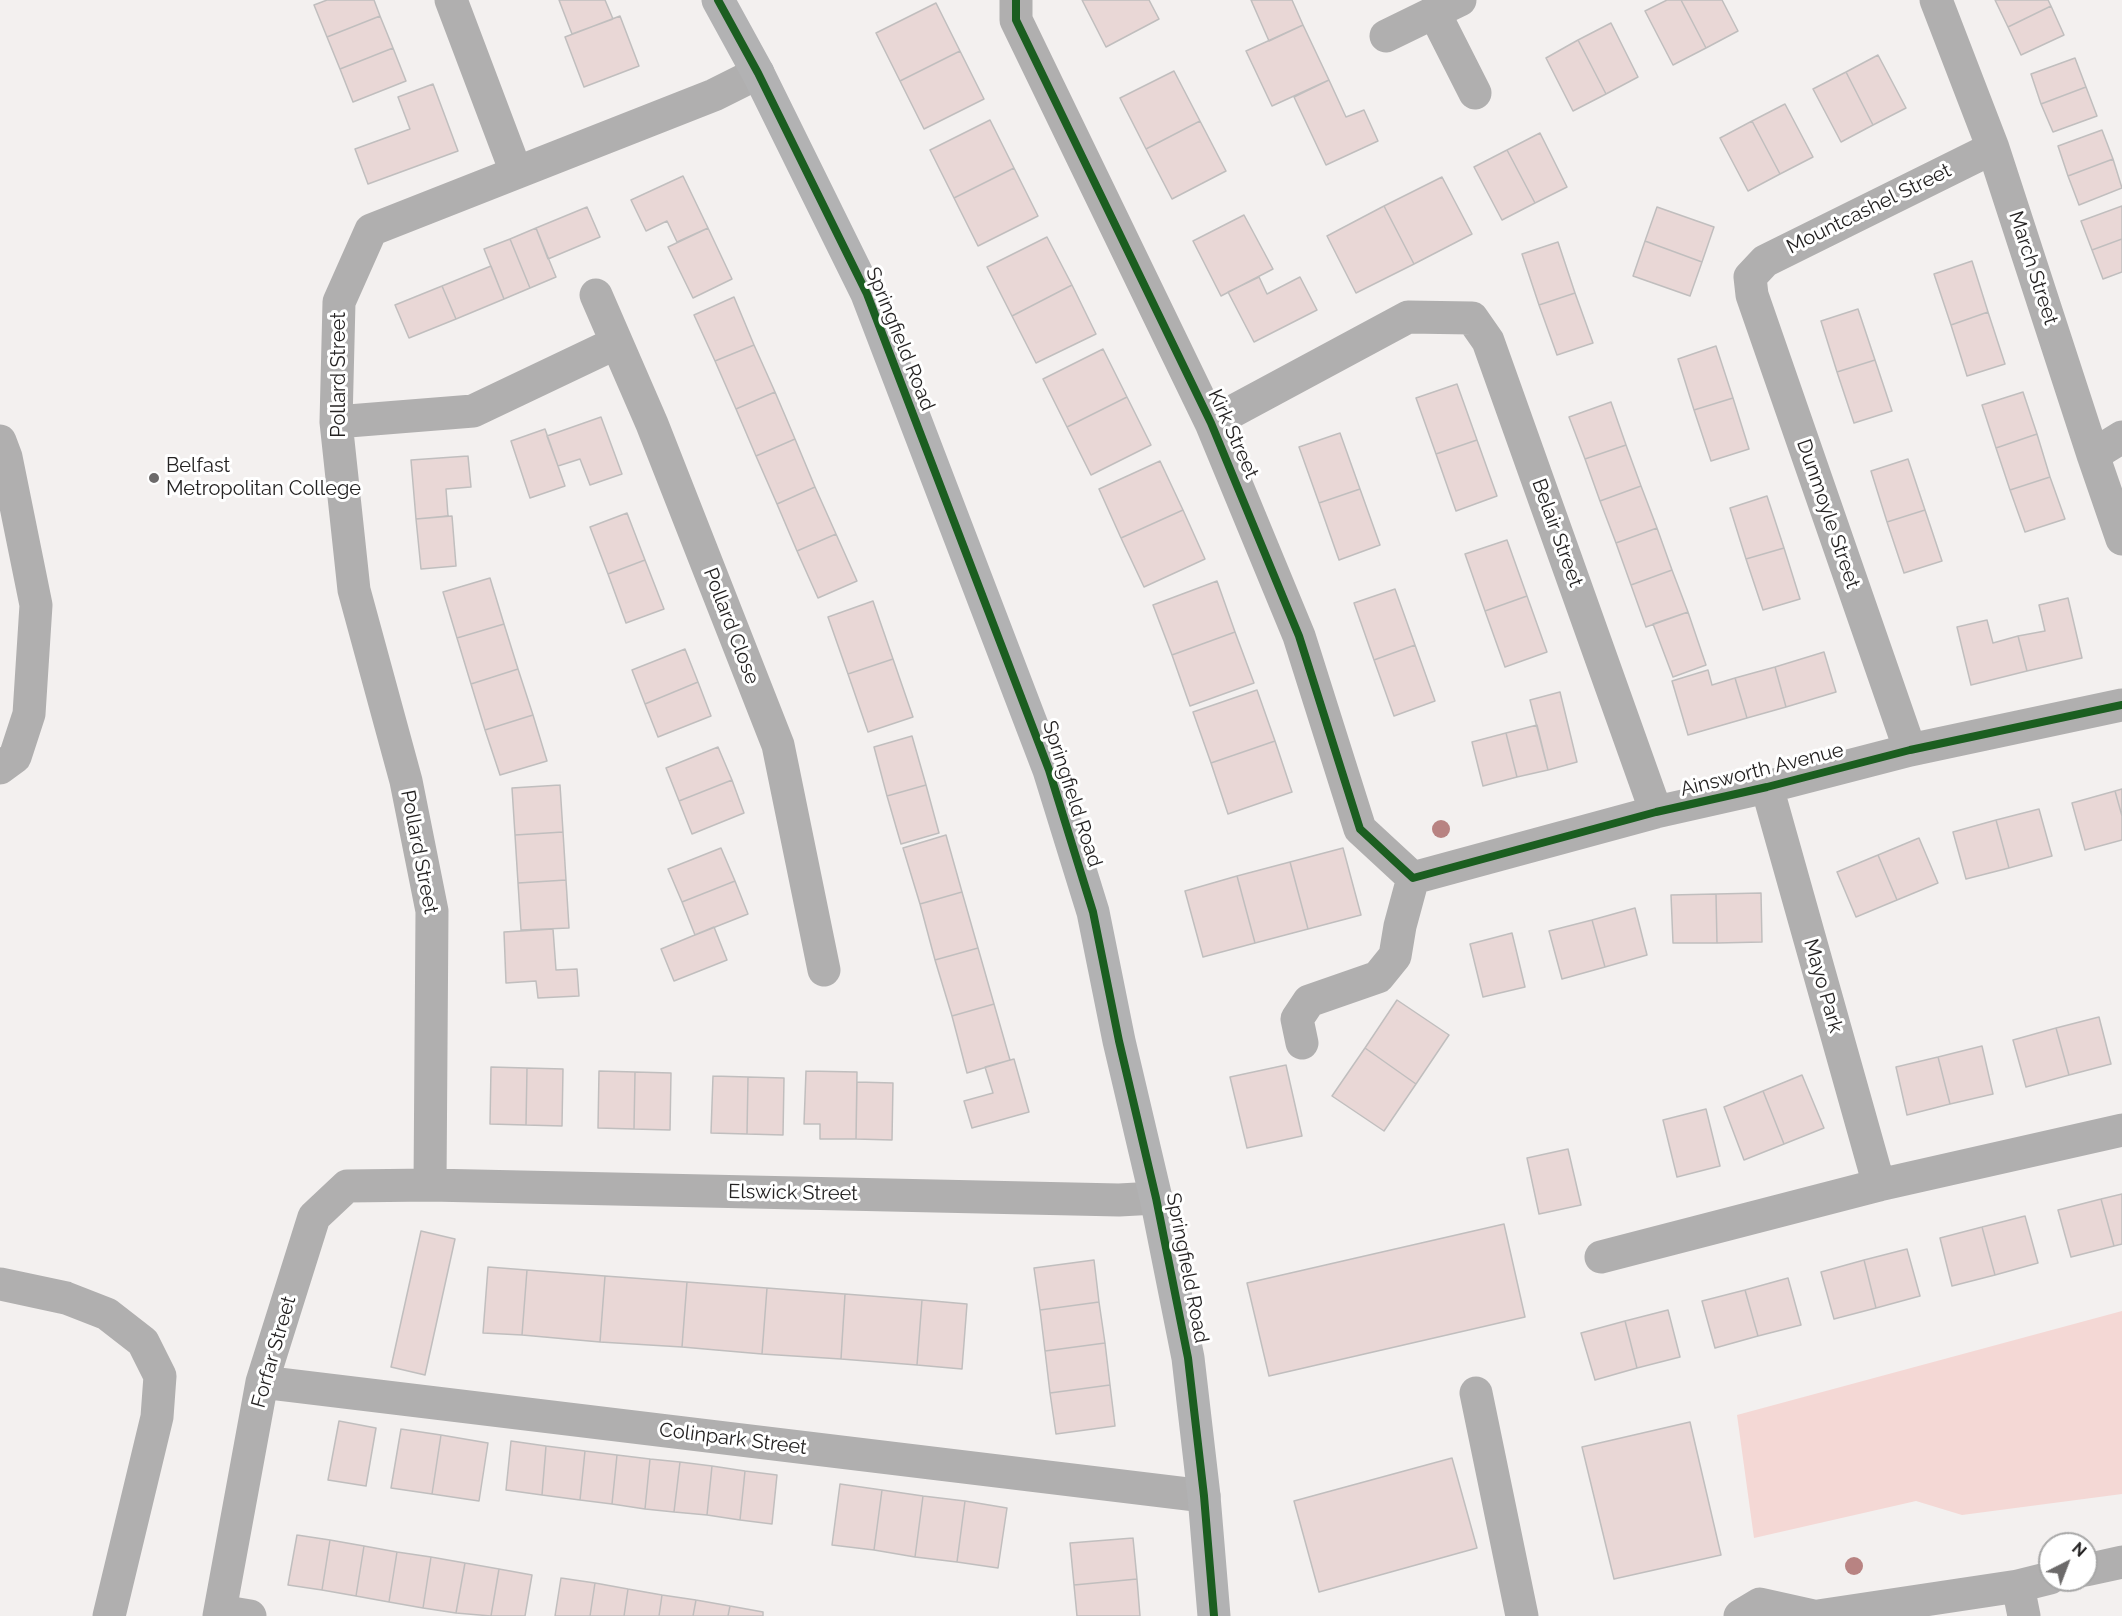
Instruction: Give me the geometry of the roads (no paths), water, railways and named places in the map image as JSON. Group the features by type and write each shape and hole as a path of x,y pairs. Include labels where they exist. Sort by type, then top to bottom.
{"main road":[{"name":"Springfield Road","path":"718,0 758,73 867,294 1049,770 1093,912 1119,1041 1156,1198 1188,1358 1204,1496 1214,1616"}],"street":[{"path":"451,0 516,172"},
{"name":"Kirk Street","path":"1016,0 1016,20 1211,423 1299,636 1360,829 1413,878"},
{"name":"March Street","path":"1936,0 1993,148 2122,539"},
{"path":"1386,36 1447,6 1475,93"},
{"name":"Pollard Street","path":"430,1185 432,911 406,781 354,590 336,422 339,302 371,230 714,95 758,73"},
{"name":"Mountcashel Street","path":"1750,277 1765,261 1993,148"},
{"name":"Dunmoyle Street","path":"1750,277 1752,295 1910,750"},
{"name":"Pollard Close","path":"596,295 652,424 778,745 824,970"},
{"name":"Belair Street","path":"1211,423 1408,317 1472,318 1488,341 1656,812"},
{"path":"336,422 473,411 616,342"},
{"path":"2093,455 2122,437"},
{"path":"0,441 6,457 36,604 29,714 15,757 0,768"},
{"name":"Ainsworth Avenue","path":"1413,878 1656,812 1767,787 1910,750 2122,705"},
{"name":"Mayo Park","path":"1767,787 1879,1185"},
{"path":"1302,1043 1297,1018 1309,1001 1378,977 1395,956 1400,926 1413,878"},
{"path":"1601,1257 1879,1185 2122,1130"},
{"name":"Elswick Street","path":"430,1185 1119,1200 1156,1198"},
{"name":"Forfar Street","path":"230,1614 262,1382 315,1217 347,1186 430,1185"},
{"path":"0,1284 66,1298 107,1314 143,1342 160,1376 157,1417 109,1616"},
{"name":"Colinpark Street","path":"262,1382 1204,1496"},
{"path":"1476,1393 1522,1616"},
{"path":"2098,1567 2122,1562"},
{"path":"1740,1616 1760,1604 1816,1616 2021,1601 2038,1588"}],"place":[{"name":"Belfast Metropolitan College","path":"154,478"}]}
